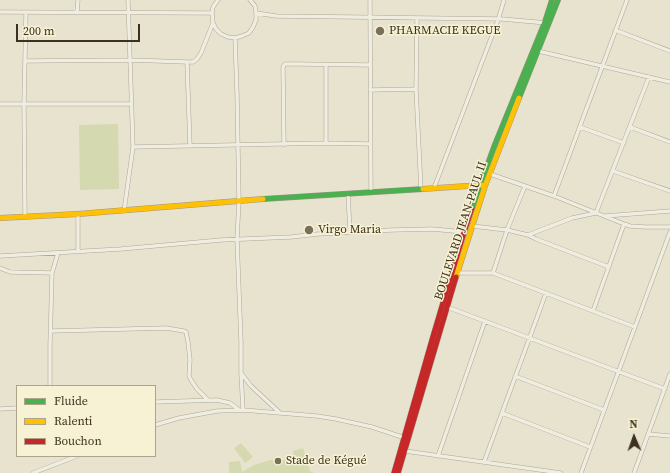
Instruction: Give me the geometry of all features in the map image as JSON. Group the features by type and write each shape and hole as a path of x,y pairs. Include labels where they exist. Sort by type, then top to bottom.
{"main road":[{"name":"BOULEVARD JEAN-PAUL II","path":"398,473 405,451 406,438 464,232 483,185 490,174 538,51 547,23 552,0"},
{"name":"BOULEVARD JEAN-PAUL II","path":"394,473 447,307 483,185 506,116 558,0"},
{"path":"0,218 124,211 239,201 483,185"}],"street":[{"path":"77,13 78,0"},
{"path":"124,211 133,147 128,0"},
{"path":"218,0 213,7 213,23 221,34 235,38 249,33 254,27 256,13 250,0"},
{"path":"370,0 371,192"},
{"path":"434,188 498,20 504,0"},
{"path":"554,196 626,0"},
{"path":"0,12 212,13"},
{"path":"25,216 24,104 26,12"},
{"path":"256,13 276,16 498,20 547,23"},
{"path":"417,18 416,89 421,189"},
{"path":"25,61 130,60 193,62 201,53 213,23"},
{"path":"615,30 670,51"},
{"path":"235,38 239,201 237,239 241,342 241,410"},
{"path":"538,51 670,82"},
{"path":"187,62 190,146"},
{"path":"284,145 283,68 285,64 370,65"},
{"path":"326,65 326,143"},
{"path":"596,213 649,77"},
{"path":"370,90 416,89"},
{"path":"0,104 131,104"},
{"path":"580,127 624,143"},
{"path":"630,127 670,142"},
{"path":"133,147 326,143 370,144"},
{"path":"613,171 670,191"},
{"path":"490,174 554,196 630,226 670,227"},
{"path":"493,273 525,186"},
{"path":"348,194 350,232"},
{"path":"604,216 670,211"},
{"path":"528,235 572,218 596,213"},
{"path":"78,214 78,252"},
{"path":"592,311 624,224"},
{"path":"472,226 508,230 528,235 609,267"},
{"path":"0,256 78,252 237,239 291,237 350,232 432,229 464,232"},
{"path":"581,473 670,232"},
{"path":"50,385 52,273 58,253"},
{"path":"0,268 10,272 52,273"},
{"path":"457,273 493,273 635,327"},
{"path":"484,462 546,293"},
{"path":"447,307 664,389"},
{"path":"438,456 485,321"},
{"path":"51,331 166,328 184,331 186,332 188,342 190,360 189,376 197,389 208,400"},
{"path":"241,373 251,386 279,412"},
{"path":"634,473 670,374"},
{"path":"516,376 604,410"},
{"path":"156,402 217,400 230,403 241,410"},
{"path":"0,409 16,408"},
{"path":"156,425 179,418 217,411 241,410 279,412 336,419 372,427 406,438"},
{"path":"502,413 590,447"},
{"path":"648,434 670,436"},
{"path":"405,451 484,462 540,472 561,473"},
{"path":"33,473 74,457"}],"green space":[{"path":"118,124 119,189 80,190 79,125"},
{"path":"241,443 253,457 245,463 234,448"},
{"name":"Stade de Kégué","path":"303,448 310,471 314,473 229,473 229,462 240,461 242,472 254,465 270,460 286,460 294,462 293,451"}],"traffic: fast":[{"path":"472,208 494,147 545,22 552,0"},
{"path":"519,98 558,0"},
{"path":"263,199 423,189"}],"traffic: slow":[{"path":"456,277 485,186 519,98"},
{"path":"423,189 482,185"},
{"path":"0,218 78,214 263,199"}],"traffic: jam":[{"path":"394,473 472,208"},
{"path":"398,473 456,277"}],"place":[{"name":"PHARMACIE KEGUE","path":"380,31"},
{"name":"Virgo Maria","path":"309,230"},
{"name":"Stade de Kégué","path":"278,461"}]}
